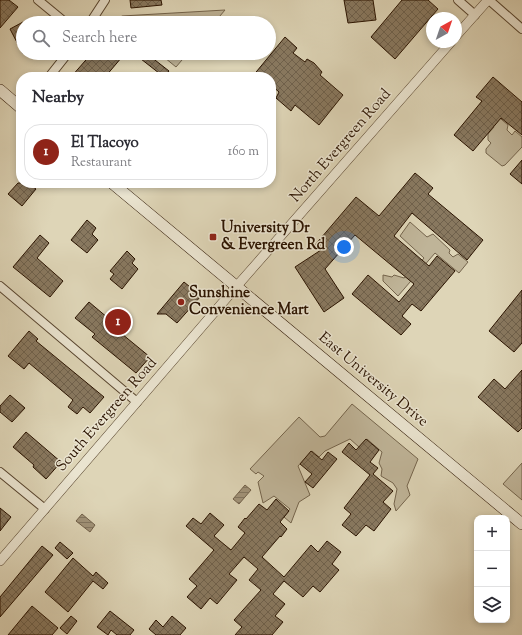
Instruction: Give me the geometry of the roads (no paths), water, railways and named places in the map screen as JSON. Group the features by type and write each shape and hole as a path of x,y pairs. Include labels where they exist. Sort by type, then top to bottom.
{"main road":[{"path":"0,90 16,104"},
{"name":"East University Drive","path":"118,188 522,524"}],"street":[{"path":"38,0 57,16"},
{"path":"95,16 105,0"},
{"path":"458,0 475,15"},
{"path":"462,29 488,0 522,29"},
{"name":"North Evergreen Road","path":"236,287 446,48"},
{"path":"53,72 62,60"},
{"path":"0,286 136,402"},
{"name":"South Evergreen Road","path":"0,561 236,287"},
{"path":"0,472 45,509"}],"place":[{"name":"University Dr & Evergreen Rd","path":"213,237"},
{"name":"Sunshine Convenience Mart","path":"181,302"},
{"name":"El Tlacoyo","path":"118,322"}]}
